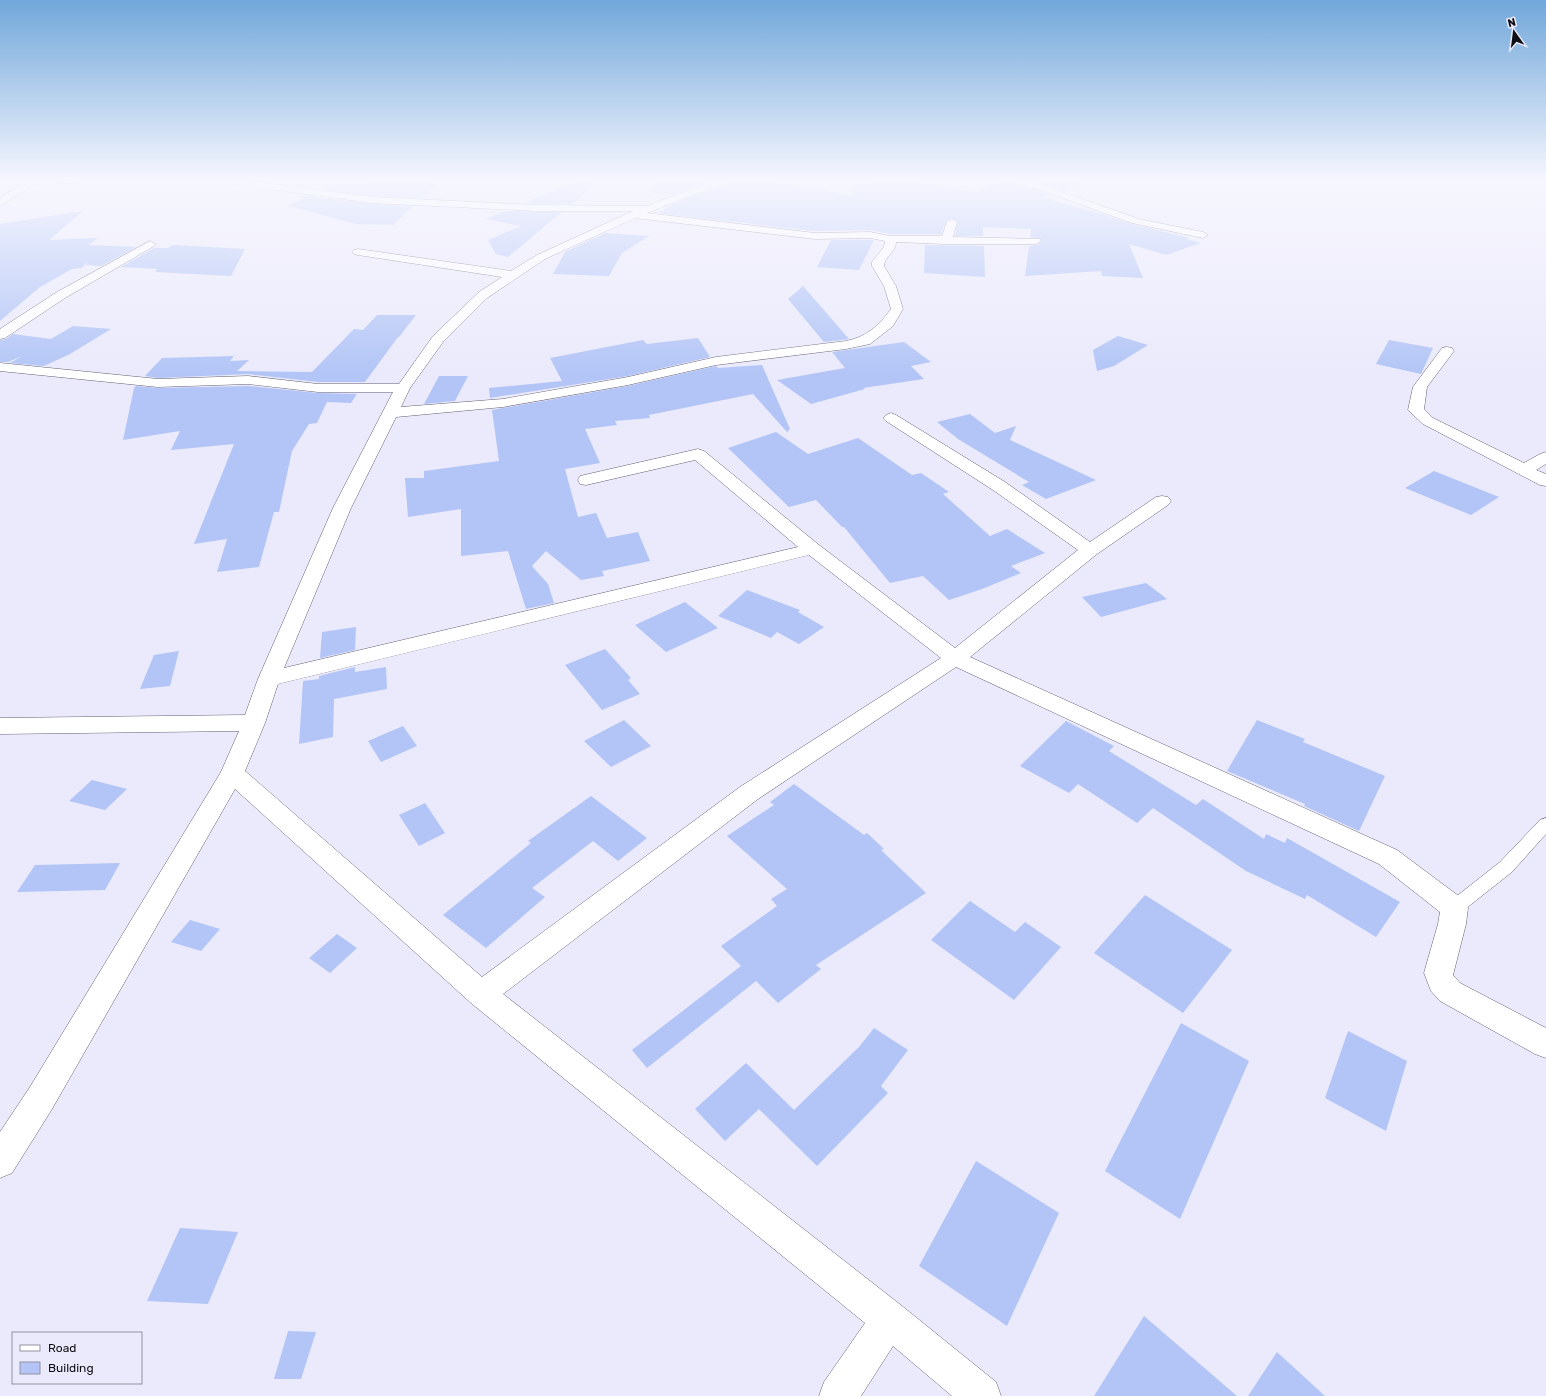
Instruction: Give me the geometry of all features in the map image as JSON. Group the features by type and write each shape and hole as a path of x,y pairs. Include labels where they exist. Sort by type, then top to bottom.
{"street":[{"path":"0,335 61,295 150,244"},
{"path":"0,1162 42,1098 232,773 254,723 269,679 342,508 403,388 438,339 483,295 541,257 570,244"},
{"path":"389,413 503,404 628,381 716,361 846,345 865,341 888,323 897,309 890,286 878,266 878,262 890,248 890,244"},
{"path":"358,252 513,275"},
{"path":"1447,351 1420,387 1416,410 1428,421 1546,481"},
{"path":"0,367 158,383 248,380 318,388 403,388"},
{"path":"891,418 999,486 1090,550"},
{"path":"586,480 698,454 812,549 955,658 1388,857 1454,908 1452,924 1438,973 1441,982 1450,992 1546,1044"},
{"path":"1524,470 1546,457"},
{"path":"481,994 750,793 955,658 1090,550 1162,501"},
{"path":"269,679 812,549"},
{"path":"0,726 254,723"},
{"path":"232,773 481,994 889,1319 982,1396"},
{"path":"838,1396 889,1319"}],"lane":[{"path":"1454,908 1506,867 1546,824"}],"building":[{"path":"0,244 89,244 88,245 136,247 101,266 86,265 87,262 82,268 72,269 40,287 0,321"},
{"path":"490,244 523,244 508,257 496,254"},
{"path":"582,244 636,244 622,253 609,276 553,274 565,252"},
{"path":"829,244 872,244 859,270 817,267"},
{"path":"1129,244 1143,278 1102,276 1101,271 1025,276 1029,246"},
{"path":"1129,244 1198,244 1166,255"},
{"path":"173,245 245,249 231,276 155,272 158,269 121,267 154,248 168,248"},
{"path":"925,245 984,246 985,277 924,273"},
{"path":"803,286 849,339 824,342 788,299"},
{"path":"377,315 416,315 365,382 318,382 248,374 158,378 145,376 162,358 234,356 230,361 249,360 237,371 312,372 354,329 363,330"},
{"path":"73,326 111,329 70,354 44,366 10,363 22,356 8,362 0,362 0,340 6,339 13,334 51,339"},
{"path":"1118,336 1148,345 1114,366 1097,371 1093,350"},
{"path":"698,338 710,357 628,376 490,398 489,388 562,381 550,358 643,340 647,344"},
{"path":"1389,340 1433,348 1421,374 1376,364"},
{"path":"904,342 931,362 911,366 924,379 863,388 865,389 811,404 777,380 845,368 832,352"},
{"path":"762,365 790,429 787,432 753,394 649,415 650,418 615,421 617,425 585,429 600,463 565,469 578,517 596,513 607,538 638,532 650,561 602,571 604,576 581,580 546,551 532,566 548,584 554,603 526,609 508,551 461,556 461,509 408,517 405,478 424,478 424,471 499,461 492,410 628,386 716,366 718,368"},
{"path":"439,376 468,376 455,401 424,404"},
{"path":"136,386 158,388 248,386 318,393 357,394 351,403 327,402 317,423 309,424 292,451 279,512 274,512 259,567 217,572 227,539 194,544 234,444 171,450 180,431 123,440 134,388"},
{"path":"970,414 995,433 1016,426 1010,440 1096,480 1046,499 1022,485 1029,482 958,439 937,422"},
{"path":"776,432 808,454 858,438 912,475 921,473 949,492 943,494 990,536 1007,529 1045,553 1011,566 1021,573 982,589 949,600 923,576 890,583 844,527 842,527 816,500 789,507 728,448"},
{"path":"1434,471 1499,497 1471,515 1405,488"},
{"path":"1146,583 1167,599 1101,617 1082,597"},
{"path":"747,590 800,610 798,612 824,627 799,644 777,632 771,638 718,616"},
{"path":"685,602 718,628 666,652 635,625"},
{"path":"356,627 355,650 320,658 322,632"},
{"path":"605,649 631,678 628,680 640,694 602,710 565,665"},
{"path":"179,651 170,686 140,689 154,655"},
{"path":"355,667 355,672 386,667 387,689 334,699 333,737 299,744 303,681 319,679 319,676"},
{"path":"624,720 651,746 611,767 584,741"},
{"path":"1257,720 1305,739 1303,742 1385,776 1359,831 1304,806 1305,804 1227,771"},
{"path":"1066,721 1114,746 1109,751 1196,805 1203,799 1264,839 1266,834 1285,843 1287,838 1400,902 1376,937 1307,895 1305,899 1246,871 1153,808 1137,823 1078,784 1069,793 1020,766"},
{"path":"403,726 417,746 381,762 368,741"},
{"path":"92,780 127,789 105,810 69,801"},
{"path":"794,784 864,835 867,833 884,849 881,850 926,893 816,965 821,969 778,1003 756,981 647,1068 632,1050 741,966 721,946 777,906 771,899 787,889 727,836 774,805 770,802"},
{"path":"591,796 647,838 618,861 593,841 532,888 545,897 486,948 443,915 531,843 528,841"},
{"path":"425,803 445,833 419,846 399,815"},
{"path":"120,863 105,890 17,892 35,865"},
{"path":"1145,895 1232,950 1183,1013 1094,953"},
{"path":"970,901 1015,932 1025,922 1061,947 1014,1000 931,940"},
{"path":"190,920 220,929 201,951 171,942"},
{"path":"337,934 357,948 330,973 309,958"},
{"path":"1181,1023 1249,1061 1180,1219 1105,1171"},
{"path":"874,1028 908,1050 881,1086 888,1093 817,1166 759,1109 725,1141 695,1109 746,1063 794,1110 859,1047"},
{"path":"1348,1031 1407,1061 1386,1131 1325,1098"},
{"path":"976,1161 1059,1213 1007,1326 919,1266"},
{"path":"180,1228 238,1232 208,1304 147,1301"},
{"path":"1144,1316 1237,1396 1094,1396"},
{"path":"288,1331 316,1332 301,1379 274,1379"},
{"path":"1277,1352 1325,1396 1248,1396"}]}
